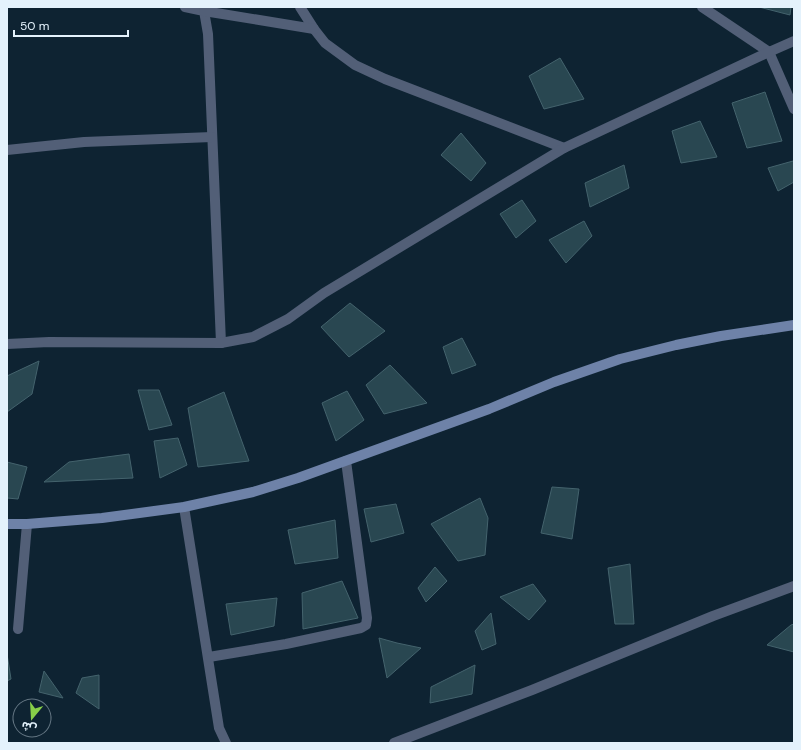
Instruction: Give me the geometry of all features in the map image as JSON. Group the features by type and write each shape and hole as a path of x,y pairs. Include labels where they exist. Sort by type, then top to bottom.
{"main road":[{"path":"7,524 27,524 102,518 184,507 253,492 346,461 489,409 554,382 620,359 676,344 794,325"}],"street":[{"path":"185,7 314,29"},
{"path":"300,7 314,29 332,49 355,65 385,79 564,148"},
{"path":"702,7 769,52 794,108"},
{"path":"204,10 208,34 221,343"},
{"path":"7,344 49,342 221,343 253,337 288,319 324,293 564,148 794,41"},
{"path":"7,150 84,142 212,137"},
{"path":"209,658 316,638 361,628 366,625 368,618 346,461"},
{"path":"184,507 219,728 226,743"},
{"path":"18,629 27,524"},
{"path":"394,743 532,690 712,616 794,586"}],"building":[{"path":"759,7 791,7 790,15"},
{"path":"560,58 584,99 544,109 529,76"},
{"path":"765,92 782,141 747,148 732,103"},
{"path":"700,121 717,157 681,163 672,131"},
{"path":"461,133 486,163 471,181 441,155"},
{"path":"793,161 794,182 778,191 768,168"},
{"path":"624,165 629,188 590,207 585,183"},
{"path":"522,200 536,221 516,238 500,214"},
{"path":"584,221 592,236 566,263 549,240"},
{"path":"350,303 385,331 349,357 321,327"},
{"path":"462,338 476,365 452,374 443,347"},
{"path":"39,361 32,394 7,412 7,376"},
{"path":"390,365 427,403 384,414 366,385"},
{"path":"138,390 159,390 172,425 149,430"},
{"path":"347,391 364,420 336,441 322,403"},
{"path":"224,392 249,461 198,467 188,408"},
{"path":"178,438 187,465 160,478 154,441"},
{"path":"129,454 133,478 44,482 69,462"},
{"path":"7,462 27,467 18,499 7,498"},
{"path":"552,487 579,489 572,539 541,533"},
{"path":"480,498 488,518 485,555 458,561 431,524"},
{"path":"396,504 404,533 371,542 364,509"},
{"path":"335,520 338,558 295,564 288,530"},
{"path":"630,564 634,624 615,624 608,568"},
{"path":"435,567 447,581 426,602 418,588"},
{"path":"342,581 358,618 303,629 302,593"},
{"path":"533,584 546,601 529,620 500,597"},
{"path":"277,598 274,626 231,635 226,604"},
{"path":"491,613 496,644 482,650 475,631"},
{"path":"794,624 794,652 767,645 791,625"},
{"path":"379,638 397,643 421,648 387,678"},
{"path":"7,654 11,679 7,681"},
{"path":"475,665 472,694 430,703 431,687"},
{"path":"44,671 63,698 39,692"},
{"path":"99,675 99,709 76,693 82,678"}]}
